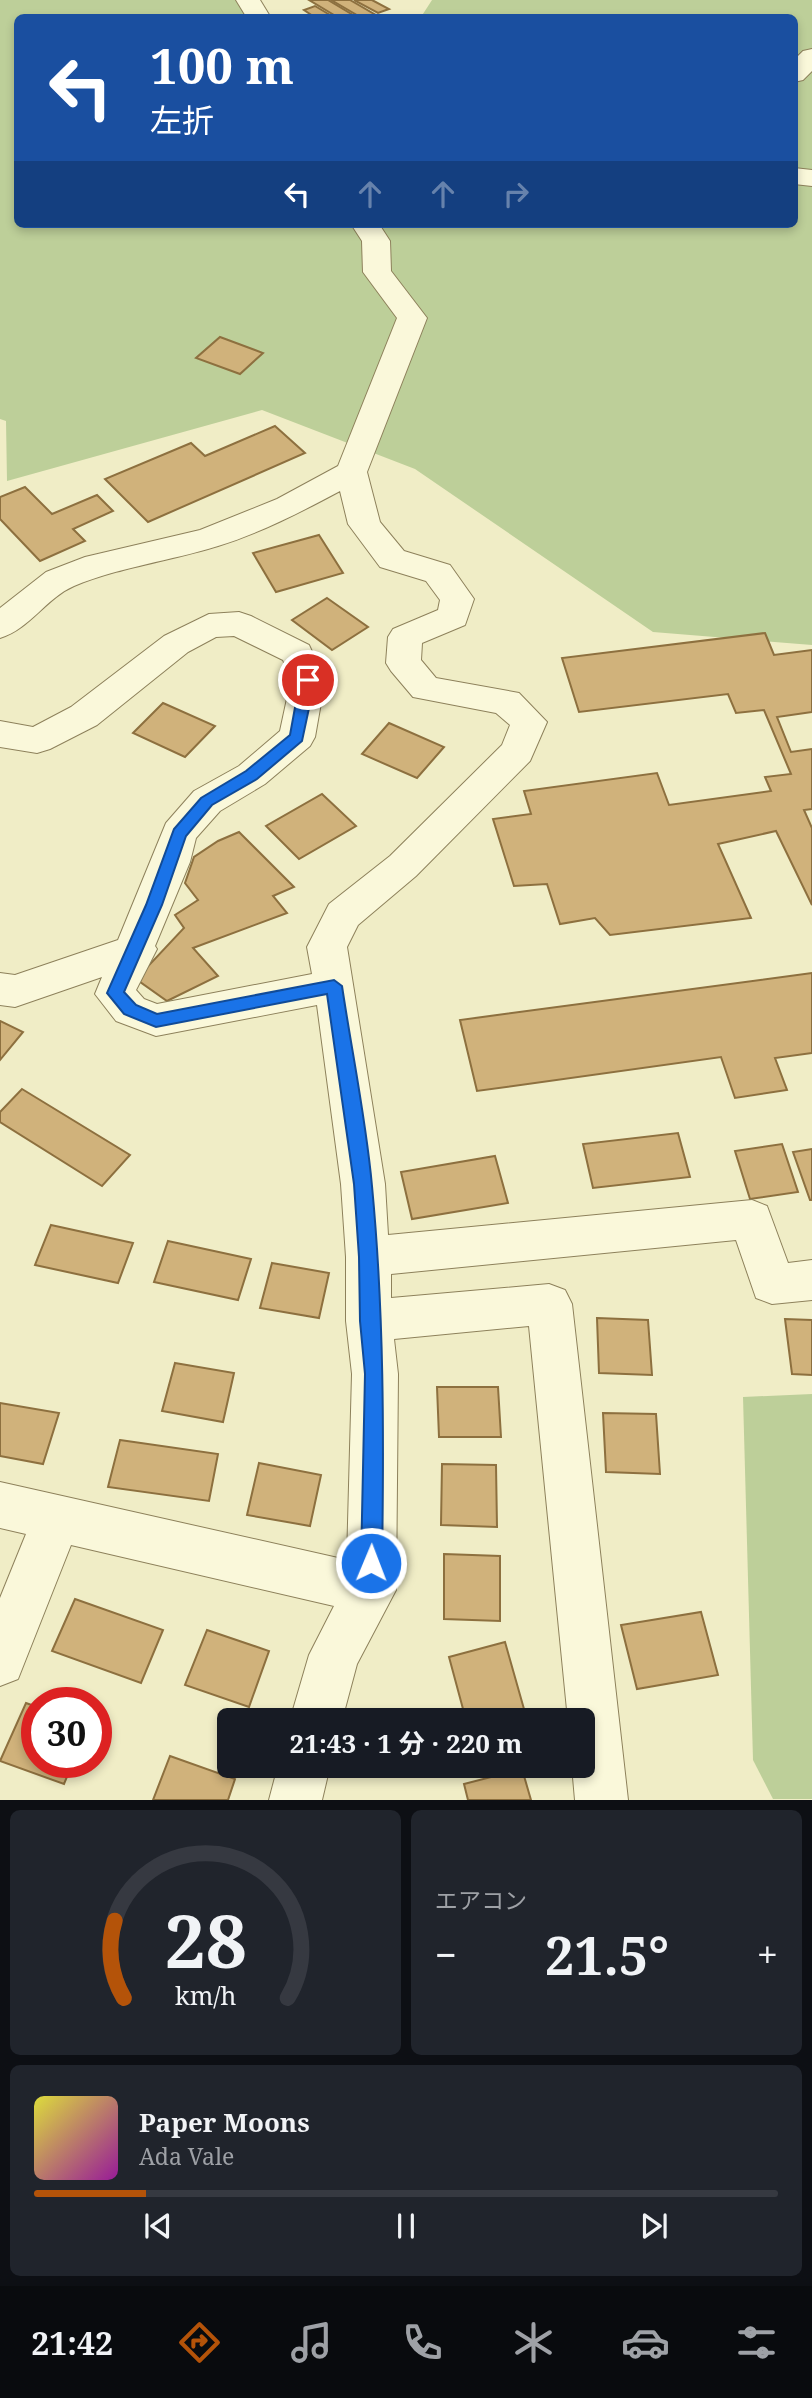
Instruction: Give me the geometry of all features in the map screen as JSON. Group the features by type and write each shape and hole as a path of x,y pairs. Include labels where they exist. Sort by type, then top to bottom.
{"street":[{"path":"798,71 812,56"},
{"path":"319,1708 334,1655 371,1590 375,1374 369,1321 363,1184 327,947 343,915 403,866 517,751 529,722 507,702 425,688 403,663 405,637 453,617 457,599 438,573 392,559 364,524 351,472 412,318 377,272 376,241 368,228"},
{"path":"0,626 58,580 97,565 209,538 288,506 351,472"},
{"path":"0,734 37,740 61,728 84,716 176,644 209,626 239,624 297,653 308,680 297,737 252,775 207,802 179,833 171,862 137,949 115,993 130,1010 156,1020 334,986"},
{"path":"0,989 15,991 137,949"},
{"path":"368,1257 752,1219 772,1284 812,1280"},
{"path":"369,1321 549,1304 602,1800"},
{"path":"0,1505 371,1590"},
{"path":"0,1661 57,1518"},
{"path":"295,1800 301,1778"}],"green space":[{"path":"0,0 248,0 247,14 14,14 14,228 798,228 798,14 423,14 432,0 812,0 812,645 653,632 415,469 262,410 7,481 6,421 0,419"},
{"path":"812,1394 812,1799 773,1799 753,1760 743,1397"}],"building":[{"path":"309,0 328,0 351,14 332,14"},
{"path":"331,0 350,0 374,14 355,14"},
{"path":"354,0 372,0 389,9 378,13"},
{"path":"315,6 328,14 310,14 304,10"},
{"path":"220,337 263,353 240,374 196,358"},
{"path":"275,426 305,453 148,522 105,479 191,443 205,456"},
{"path":"25,487 52,514 97,495 113,511 73,529 85,541 40,561 0,519 0,497"},
{"path":"319,535 343,573 276,592 253,553"},
{"path":"327,598 368,627 332,650 292,620"},
{"path":"765,633 774,655 812,650 812,712 777,717 791,752 812,749 812,809 804,810 812,828 812,905 776,831 718,844 751,918 610,935 595,918 560,924 547,884 514,886 493,819 531,814 524,791 657,773 669,805 771,791 765,777 791,774 764,710 736,713 728,694 579,712 562,658"},
{"path":"163,703 215,726 185,757 133,733"},
{"path":"389,723 444,747 417,778 362,754"},
{"path":"322,794 356,826 299,859 266,826"},
{"path":"239,832 294,887 273,896 287,913 193,948 218,976 167,1001 136,979 184,928 175,915 198,900 185,883 194,857 218,841"},
{"path":"812,973 812,1053 775,1058 787,1090 735,1098 721,1057 477,1091 460,1020"},
{"path":"0,1021 23,1032 0,1060"},
{"path":"22,1089 130,1155 102,1186 0,1122 0,1112"},
{"path":"678,1133 690,1177 593,1188 583,1144"},
{"path":"782,1144 798,1192 750,1199 735,1151"},
{"path":"812,1149 812,1200 810,1200 793,1152"},
{"path":"495,1156 508,1203 412,1219 401,1172"},
{"path":"51,1225 133,1243 118,1283 35,1265"},
{"path":"168,1241 251,1259 238,1300 154,1282"},
{"path":"272,1263 329,1273 319,1318 260,1308"},
{"path":"597,1318 648,1320 652,1375 599,1373"},
{"path":"785,1319 812,1320 812,1375 792,1374"},
{"path":"175,1363 234,1373 223,1422 162,1411"},
{"path":"437,1387 498,1387 501,1437 439,1437"},
{"path":"0,1403 59,1413 43,1464 0,1456"},
{"path":"603,1413 656,1414 660,1474 606,1472"},
{"path":"120,1440 218,1454 209,1501 108,1487"},
{"path":"259,1463 321,1475 310,1526 247,1515"},
{"path":"442,1464 496,1465 497,1527 441,1525"},
{"path":"444,1554 500,1556 500,1621 444,1619"},
{"path":"75,1599 163,1630 141,1683 52,1651"},
{"path":"701,1612 718,1675 637,1689 621,1625"},
{"path":"207,1630 269,1651 249,1707 185,1685"},
{"path":"505,1642 524,1708 463,1708 449,1657"},
{"path":"21,1714 21,1769 0,1761"},
{"path":"170,1756 217,1773 217,1778 235,1779 228,1800 153,1800"},
{"path":"47,1778 66,1778 64,1784"},
{"path":"487,1778 525,1778 531,1800 468,1800 464,1784"}],"route":[{"path":"308,680 297,737 252,775 207,802 179,833 171,862 137,949 115,993 130,1010 156,1020 334,986 363,1184 368,1257 369,1321 375,1374 371,1563"}]}
